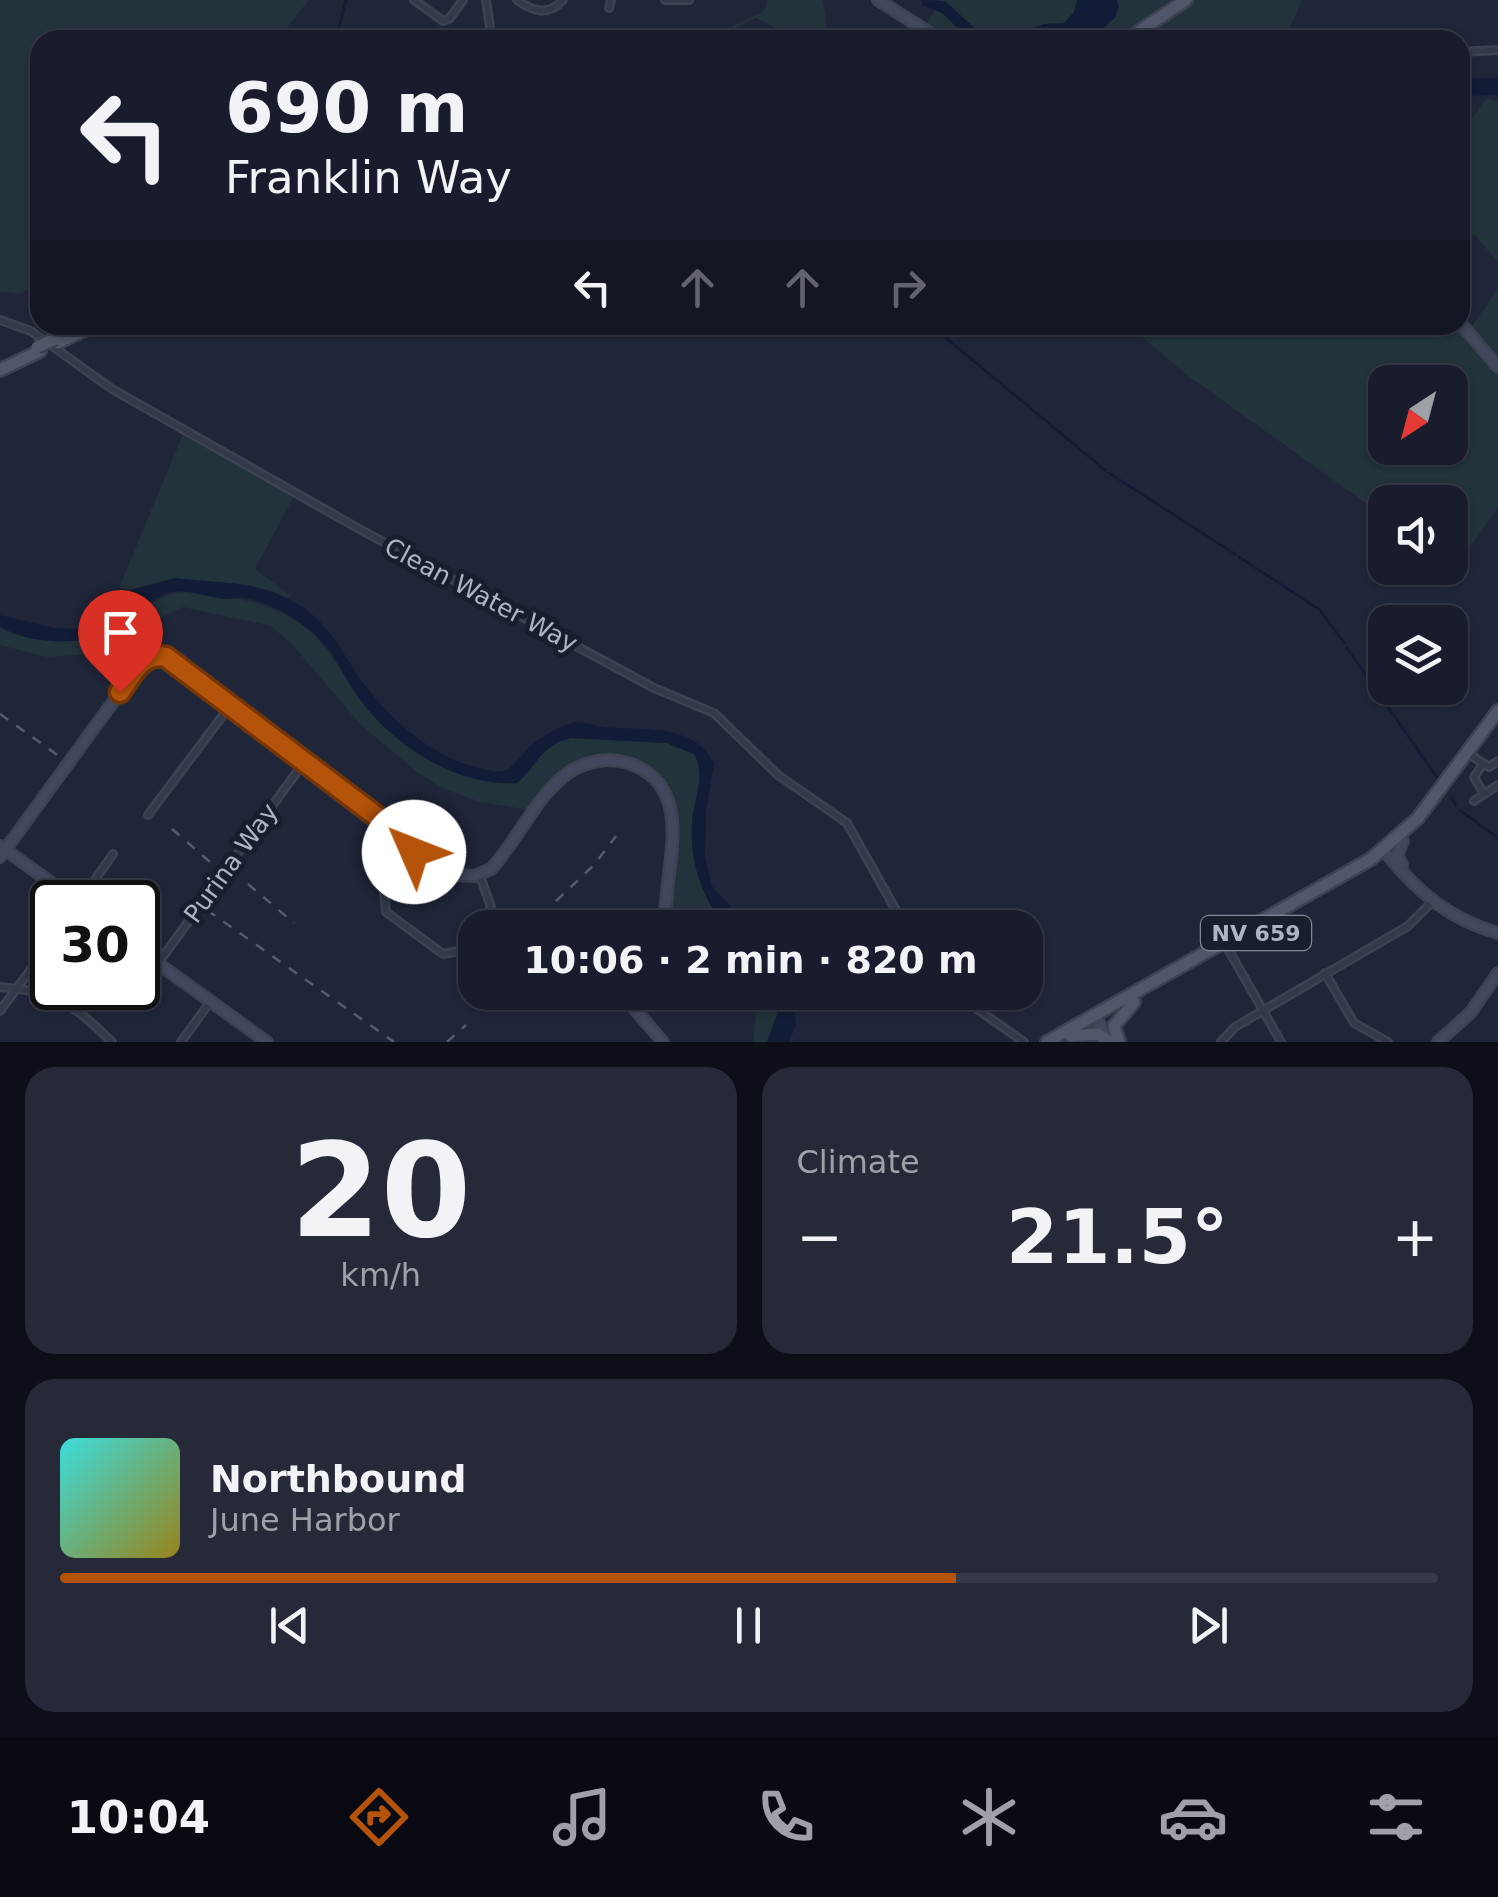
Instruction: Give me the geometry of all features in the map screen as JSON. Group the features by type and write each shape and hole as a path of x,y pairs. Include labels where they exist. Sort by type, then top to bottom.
{"main road":[{"path":"1141,30 1186,0"},
{"path":"1154,30 1197,0"},
{"path":"56,341 67,335"},
{"path":"0,367 70,335"},
{"name":"NV 659","path":"1400,839 1498,711"},
{"name":"NV 659","path":"1065,1039 1359,867 1400,839 1427,817 1498,720"},
{"path":"1387,854 1400,839"},
{"name":"NV 659","path":"1047,1042 1134,1002 1387,854"},
{"path":"1228,948 1242,934"},
{"path":"1065,1039 1098,1034 1114,1042 1115,1023 1134,1002"}],"street":[{"path":"414,0 445,21 462,0"},
{"path":"486,0 490,30"},
{"path":"518,0 542,11 563,0"},
{"path":"609,8 611,0"},
{"path":"664,0 688,0"},
{"path":"878,0 926,30"},
{"path":"898,13 919,30"},
{"path":"1470,51 1498,50"},
{"name":"Clean Water Way","path":"4,321 30,331"},
{"name":"Clean Water Way","path":"37,335 112,389 361,530 641,682 714,713 778,775 844,820 896,910"},
{"path":"1470,335 1498,367"},
{"path":"46,880 2,851 150,656 166,657 417,847 453,873 464,876 479,875 495,865 568,773 598,761 625,763 654,779 673,812 664,910"},
{"path":"148,816 230,706"},
{"path":"1472,756 1488,766 1498,762"},
{"name":"Purina Way","path":"160,960 304,762"},
{"path":"1483,764 1474,776 1484,793"},
{"path":"1474,801 1498,785"},
{"path":"1400,839 1397,857 1431,900"},
{"path":"417,847 384,892 386,912 443,954 458,951"},
{"path":"95,880 113,854"},
{"path":"1387,854 1410,883 1431,900 1462,920 1498,933"},
{"path":"479,875 491,904 489,910"},
{"path":"1221,1042 1235,1028 1408,926 1431,900"},
{"path":"1228,948 1281,1042"},
{"path":"160,966 267,1042"},
{"path":"0,1011 30,971"},
{"path":"1438,1042 1471,1012 1498,972"},
{"path":"1325,973 1354,1023 1388,1042"},
{"path":"0,986 42,992 64,1000 112,1042"},
{"path":"181,1042 210,1002"},
{"path":"636,1010 664,1042"},
{"path":"978,1010 1021,1042"},
{"path":"1100,1017 1114,1042"}],"shaded area":[{"path":"0,0 309,0 285,30 30,30 30,284 25,292 0,293"},
{"path":"768,0 823,0 827,30 774,30 756,18 729,30 763,12"},
{"path":"938,0 1302,0 1289,30 931,30 924,25 937,8"},
{"path":"1486,99 1498,101 1498,262 1474,234 1470,239 1470,122"},
{"path":"1498,289 1498,362 1470,329"},
{"path":"1140,335 1467,335 1498,372 1498,508 1468,550 1468,485 1368,485 1368,505 1187,375"},
{"path":"183,434 294,496 255,569 291,596 210,582 119,588"},
{"path":"175,593 261,605 302,625 327,649 373,716 408,747 449,771 494,782 517,783 545,751 571,738 667,743 694,754 699,780 692,824 693,852 704,892 715,910 670,910 680,825 672,797 651,771 622,758 589,758 566,768 531,810 480,802 440,787 360,724 291,643 271,626 183,607 91,654 46,657 0,645 0,627 51,640 103,636 117,617"},
{"path":"755,1010 777,1010 767,1042 753,1042"}],"water":[{"path":"922,0 945,1 977,30 960,30 942,13 922,5"},
{"path":"1077,0 1117,0 1115,18 1101,30 1028,30 1043,24 1064,23 1074,12"},
{"path":"1470,78 1498,78 1498,95 1470,96"},
{"path":"174,578 253,587 283,596 309,612 328,631 365,685 399,723 427,745 472,766 507,769 538,740 573,723 666,731 693,741 714,763 706,812 705,857 712,886 734,910 714,910 699,879 692,838 698,763 694,754 666,743 571,738 546,751 517,783 495,783 453,772 413,750 378,721 327,647 311,631 281,611 246,598 172,592 117,617 107,635 80,640 39,640 0,627 0,615 55,628 86,629 101,617 116,594"},
{"path":"777,1010 795,1010 796,1025 789,1042 767,1042"}],"waterway":[{"path":"338,30 346,0"},
{"path":"941,335 1105,470"},
{"path":"1109,473 1235,554"},
{"path":"1239,557 1320,610 1344,643"},
{"path":"1347,648 1438,779"},
{"path":"1451,797 1456,805"},
{"path":"1461,811 1498,838"}],"railway":[{"path":"0,714 63,759"},
{"path":"172,829 217,868"},
{"path":"556,901 594,865 616,836"},
{"path":"248,884 294,923"},
{"path":"207,910 394,1042"},
{"path":"447,1042 466,1025"}],"route":[{"path":"120,692 146,658 166,657 417,847 414,852"}]}
